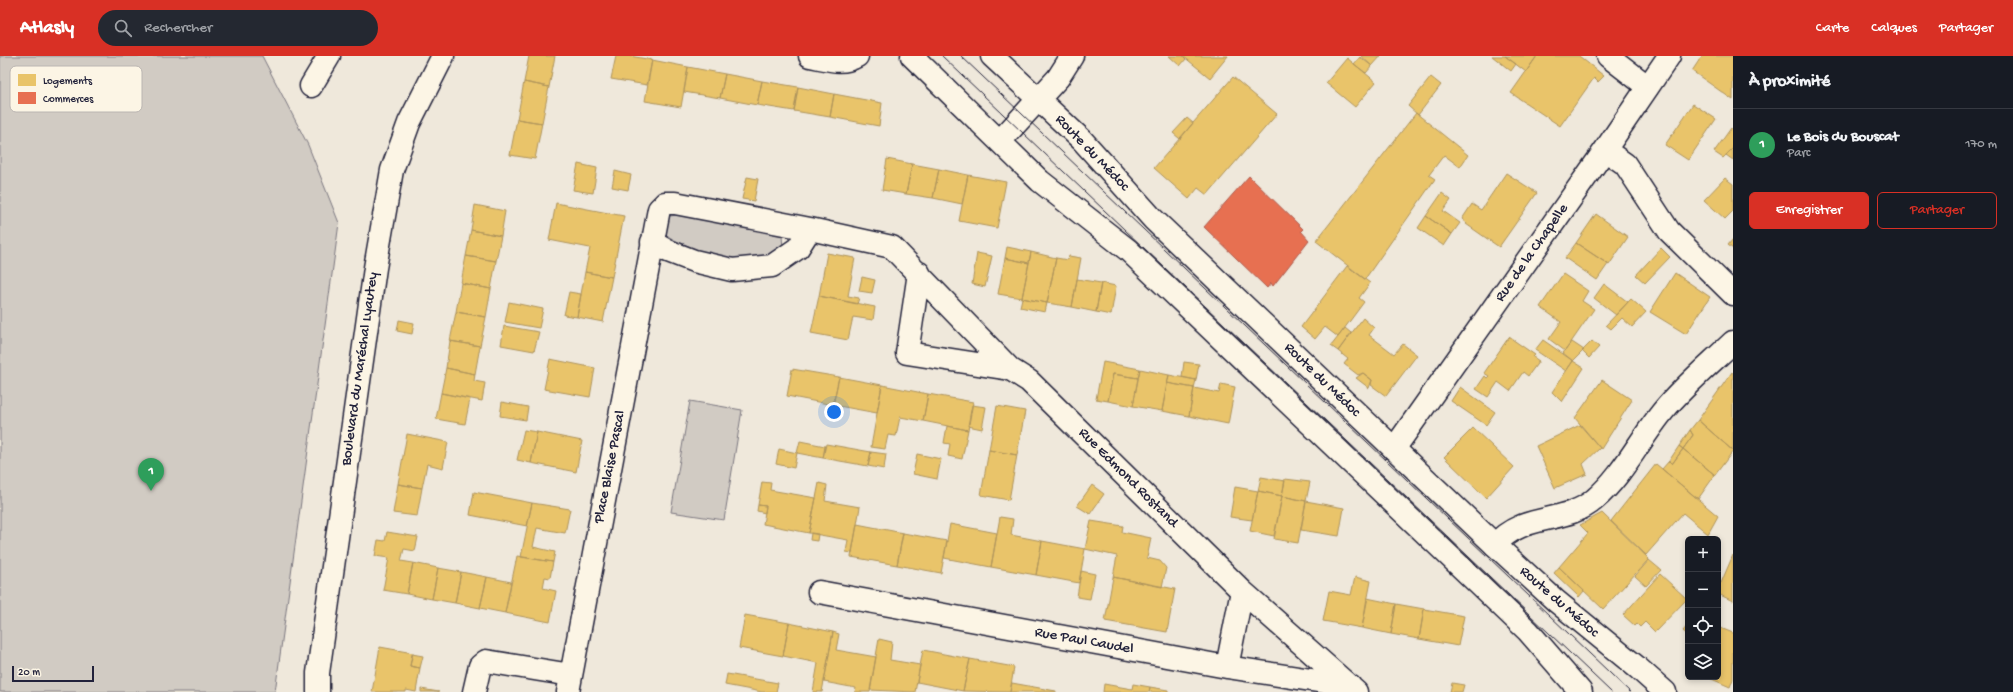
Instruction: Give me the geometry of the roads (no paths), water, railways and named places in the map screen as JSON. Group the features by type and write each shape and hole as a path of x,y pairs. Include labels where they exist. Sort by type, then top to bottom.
{"street":[{"path":"311,86 329,56"},
{"name":"Boulevard du Maréchal Lyautey","path":"318,692 318,673 372,284 392,170 409,123 443,56"},
{"path":"810,56 839,62 850,60 857,56"},
{"path":"912,56 1000,140 1040,181 1128,250 1528,631 1581,692"},
{"name":"Route du Médoc","path":"992,56 1082,140 1153,219 1495,545 1556,602 1638,668 1665,692"},
{"path":"1000,140 1058,78 1072,56"},
{"path":"1608,56 1648,87"},
{"name":"Rue de la Chapelle","path":"1394,449 1605,150 1669,56"},
{"path":"1605,150 1625,164 1669,231 1733,294"},
{"name":"Place Blaise Pascal","path":"570,684 659,210 665,203 675,203 810,228"},
{"path":"652,242 668,251 732,270 772,266 798,248 810,228"},
{"name":"Rue Edmond Rostand","path":"810,228 892,247 919,273 1010,369 1029,380 1242,591 1353,689"},
{"name":"Rue Edmond Rostand","path":"919,273 907,353 1010,369"},
{"path":"1495,545 1503,535 1517,527 1579,509 1594,500 1610,484 1664,410 1733,342"},
{"path":"1227,667 1242,591"},
{"name":"Rue Paul Caudel","path":"819,592 1353,689"},
{"path":"474,692 480,666 486,661 570,684"}],"tram line":[{"path":"942,56 1611,692"},
{"path":"961,56 1630,692"}],"place":[{"name":"Le Bois du Bouscat","path":"151,491"}]}
